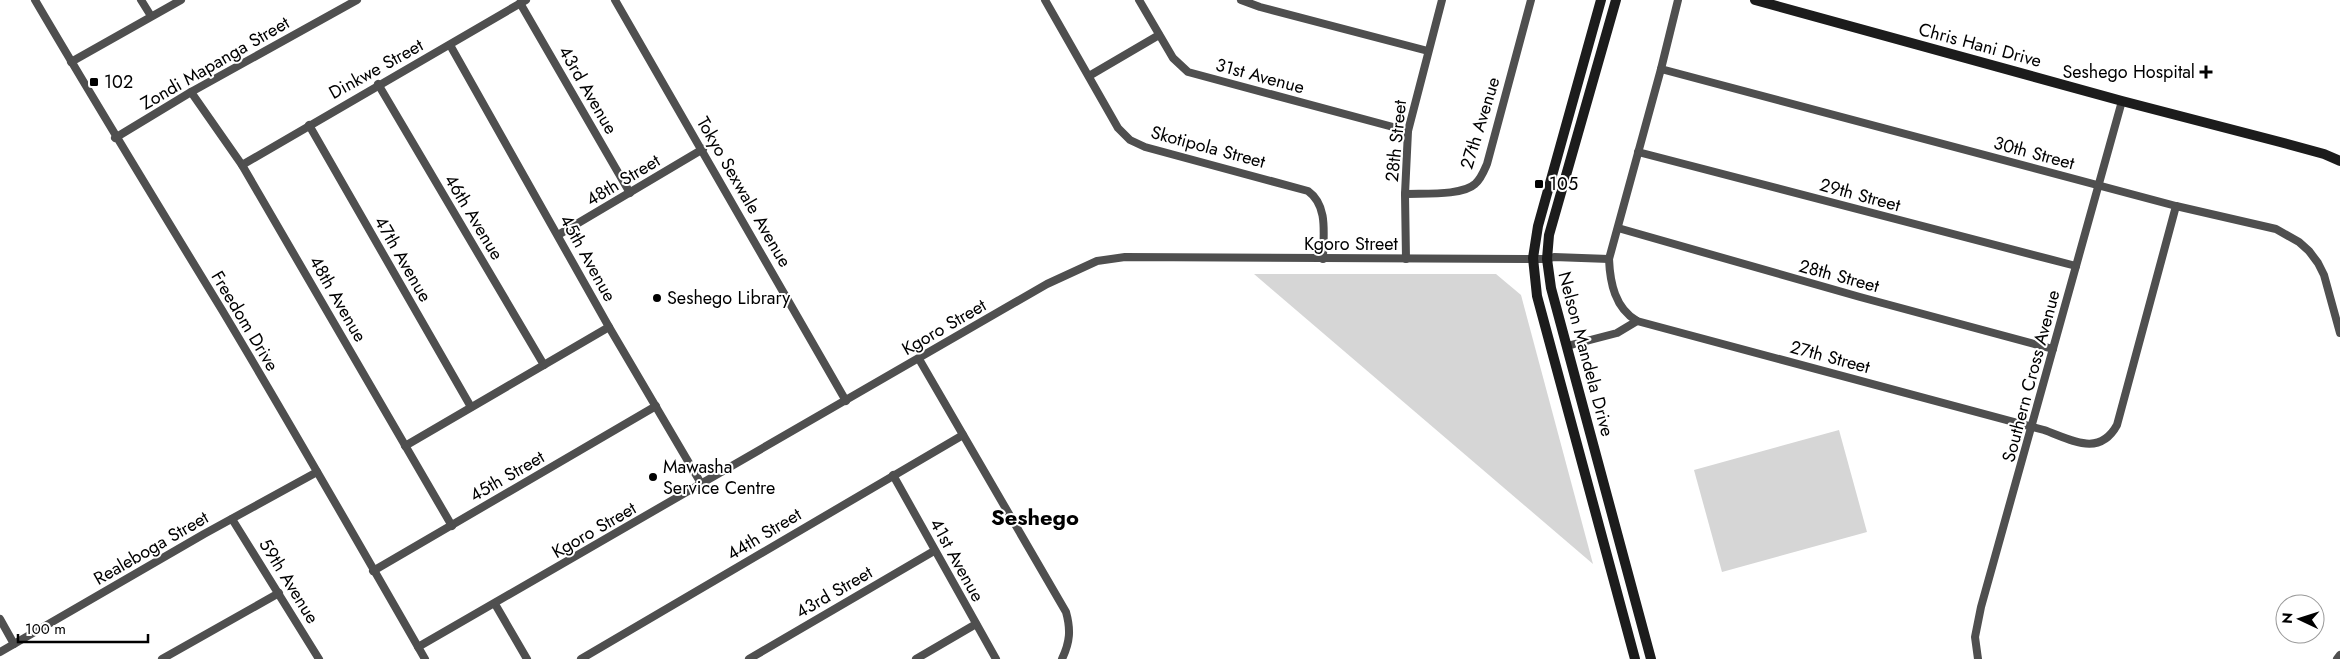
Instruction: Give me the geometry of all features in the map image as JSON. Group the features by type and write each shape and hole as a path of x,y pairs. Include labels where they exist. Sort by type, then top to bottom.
{"main road":[{"name":"Nelson Mandela Drive","path":"1602,0 1542,212 1532,258 1537,296 1635,659"},
{"name":"Nelson Mandela Drive","path":"1616,0 1549,236 1547,259 1549,282 1651,659"},
{"name":"Chris Hani Drive","path":"1755,0 2122,101 2324,154 2340,161"}],"street":[{"name":"Freedom Drive","path":"35,0 116,138 222,310 425,659"},
{"path":"141,0 151,16"},
{"path":"71,62 180,0"},
{"name":"Zondi Mapanga Street","path":"116,138 191,92 357,0"},
{"name":"Tokyo Sexwale Avenue","path":"615,0 703,149 846,401"},
{"name":"Skotipola Street","path":"1045,0 1118,128 1134,143 1298,187 1313,195 1323,212 1323,259"},
{"name":"31st Avenue","path":"1140,0 1179,66 1196,75 1408,131"},
{"path":"1241,0 1260,7 1428,51"},
{"name":"28th Street","path":"1406,259 1405,194 1408,131 1442,0"},
{"name":"27th Avenue","path":"1405,194 1460,191 1470,189 1477,183 1487,164 1531,0"},
{"path":"1567,346 1617,334 1637,321 1626,313 1618,301 1611,277 1609,259 1678,0"},
{"name":"Dinkwe Street","path":"242,165 378,84 523,2"},
{"name":"43rd Avenue","path":"523,2 630,193"},
{"path":"1089,76 1159,34"},
{"name":"45th Avenue","path":"450,45 609,327 702,485"},
{"name":"30th Street","path":"1661,69 2176,206 2276,229 2299,242 2309,251 2324,275 2340,333"},
{"name":"46th Avenue","path":"378,84 544,365"},
{"name":"48th Avenue","path":"191,92 242,165 452,526"},
{"name":"Southern Cross Avenue","path":"1978,659 1975,642 1976,628 2122,101"},
{"name":"47th Avenue","path":"309,125 471,407"},
{"name":"48th Street","path":"558,235 703,149"},
{"name":"29th Street","path":"1638,152 2076,266"},
{"name":"27th Street","path":"1637,321 2033,427 2088,444 2099,442 2113,432 2117,425 2176,206"},
{"name":"28th Street","path":"1618,228 1860,297 2053,349"},
{"name":"Kgoro Street","path":"418,647 702,485 1047,284 1097,261 1125,257 1547,259 1554,257 1609,259"},
{"path":"405,446 609,327"},
{"path":"919,359 1066,612 1070,633 1068,646 1062,659"},
{"name":"45th Street","path":"373,572 656,406"},
{"name":"44th Street","path":"581,659 963,435"},
{"name":"Realeboga Street","path":"0,652 317,472"},
{"name":"41st Avenue","path":"893,475 996,659"},
{"name":"59th Avenue","path":"232,519 319,659"},
{"name":"43rd Street","path":"749,659 934,551"},
{"path":"162,659 279,593"},
{"path":"495,604 527,659"},
{"path":"0,619 14,644"},
{"path":"916,659 976,624"},
{"path":"2336,659 2340,655"}],"shaded area":[{"path":"1254,274 1496,274 1521,295 1593,564"},
{"path":"1839,430 1867,532 1722,572 1694,470"}],"place":[{"name":"Seshego Hospital","path":"2206,72"},
{"name":"102","path":"94,82"},
{"name":"105","path":"1539,184"},
{"name":"Seshego Library","path":"657,298"},
{"name":"Mawasha Service Centre","path":"653,477"}],"district":[{"name":"Seshego","path":"1035,517"}]}
